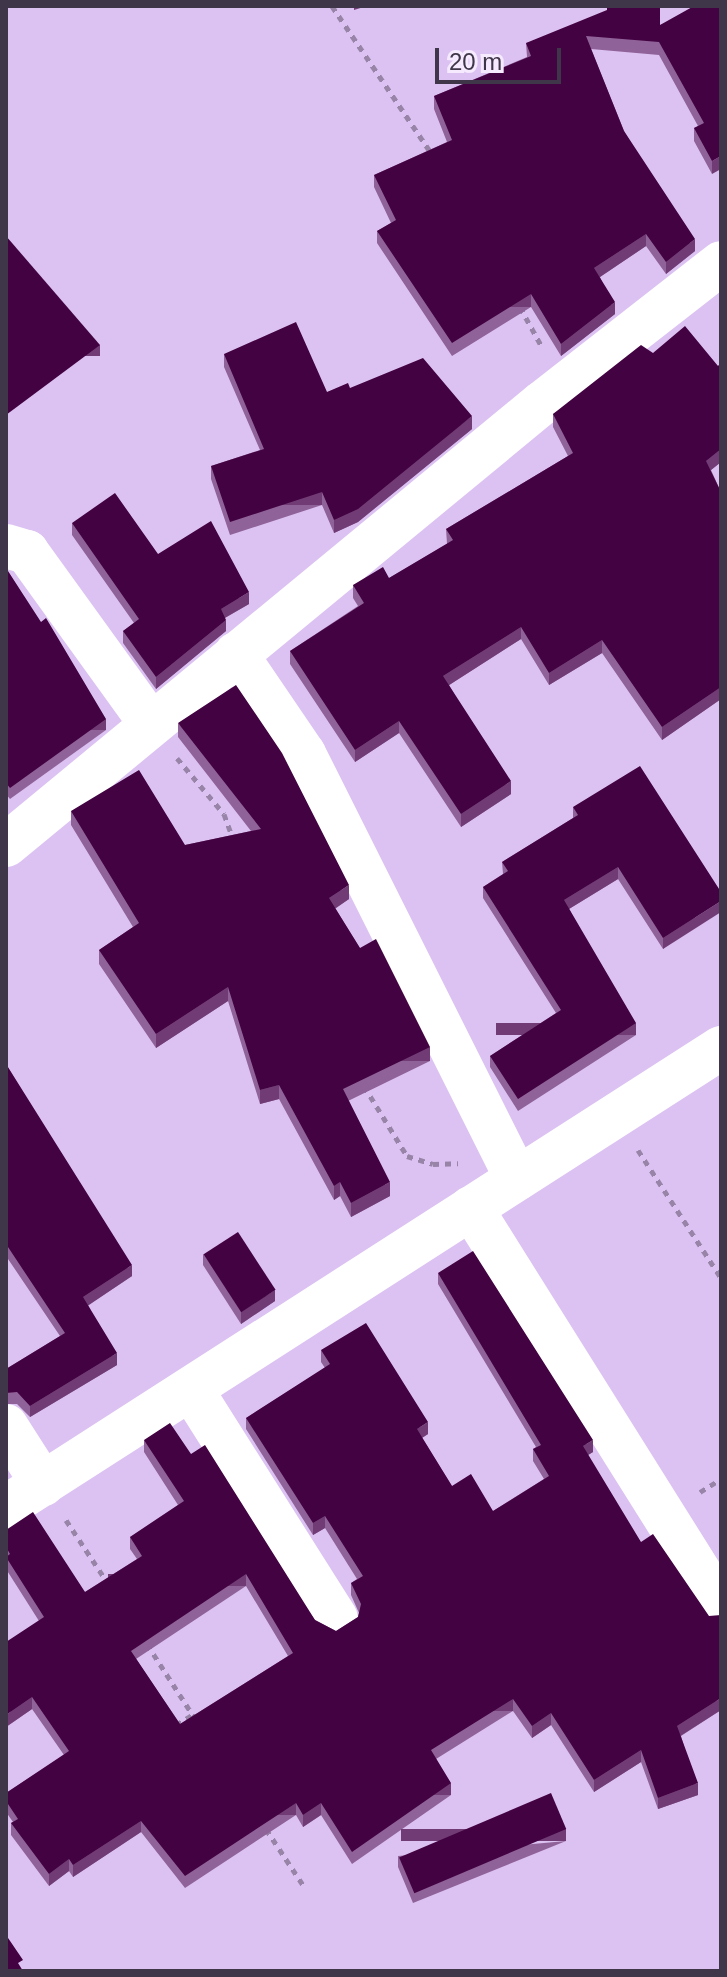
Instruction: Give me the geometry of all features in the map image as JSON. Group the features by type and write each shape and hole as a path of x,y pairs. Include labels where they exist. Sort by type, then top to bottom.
{"street":[{"path":"6,845 564,387 721,263"},
{"path":"13,541 151,724"},
{"path":"236,654 304,754 512,1170"},
{"path":"6,1507 471,1208 512,1170 615,1116 721,1048"},
{"path":"471,1208 718,1596"},
{"path":"191,1389 336,1618"},
{"path":"6,1426 43,1484"}],"path":[{"path":"332,6 434,156"},
{"path":"519,305 564,387"},
{"path":"151,724 224,814 241,856"},
{"path":"361,1081 407,1156 433,1164 512,1170"},
{"path":"615,1116 721,1278"},
{"path":"43,1484 109,1586"},
{"path":"142,1638 201,1728"},
{"path":"167,1731 192,1715"},
{"path":"260,1820 303,1885"}],"building":[{"path":"607,6 660,6 660,25 694,6 721,6 721,156 712,161 694,128 704,123 659,42 586,36 624,131 695,239 666,262 646,234 594,268 615,302 561,344 531,294 452,343 377,231 396,220 374,175 452,140 434,96 531,56 526,43 607,10"},
{"path":"6,236 100,345 6,415"},
{"path":"296,322 327,392 348,383 350,388 423,358 472,416 358,509 334,520 322,492 230,522 211,466 264,449 224,354"},
{"path":"685,326 718,366 721,363 721,449 706,461 721,492 721,687 662,727 602,640 549,673 521,627 443,676 511,781 461,814 399,721 355,750 290,651 364,603 353,585 383,567 389,578 453,540 446,529 573,453 553,414 641,345 653,353"},
{"path":"115,493 158,554 211,521 249,592 221,609 226,620 156,677 123,631 139,619 72,523"},
{"path":"6,568 41,622 46,618 106,719 10,788 6,783"},
{"path":"236,685 282,753 349,885 329,898 360,948 376,939 430,1047 343,1089 390,1182 351,1203 340,1182 334,1186 279,1085 260,1090 228,987 156,1034 99,950 139,923 71,811 139,770 185,845 261,829 178,723"},
{"path":"640,766 721,892 721,901 663,938 618,867 564,900 636,1023 518,1099 490,1056 561,1010 483,887 508,871 502,862 578,815 573,807"},
{"path":"6,1064 132,1265 83,1297 117,1353 30,1406 17,1392 6,1393 6,1369 65,1333 6,1244"},
{"path":"238,1232 276,1290 241,1312 204,1254"},
{"path":"473,1251 593,1440 583,1446 641,1542 653,1534 709,1616 721,1615 721,1698 677,1726 698,1783 658,1798 641,1750 594,1780 551,1713 532,1726 513,1699 431,1750 451,1783 352,1852 321,1803 303,1815 296,1803 185,1876 141,1821 73,1865 69,1859 49,1874 11,1823 18,1819 6,1801 6,1793 69,1751 32,1697 6,1715 6,1642 44,1617 6,1557 10,1554 6,1547 6,1530 33,1512 85,1592 142,1556 130,1537 184,1501 144,1440 170,1423 191,1454 205,1445 315,1620 336,1631 358,1617 361,1604 351,1583 363,1576 325,1516 313,1523 246,1418 330,1364 321,1350 366,1323 428,1422 417,1429 452,1486 471,1474 493,1511 549,1476 533,1449 541,1445 438,1273","holes":["246,1574 293,1653 180,1724 131,1651"]},
{"path":"551,1793 566,1829 414,1893 399,1857"},
{"path":"6,1935 23,1960 18,1963 23,1971 6,1971"}]}
